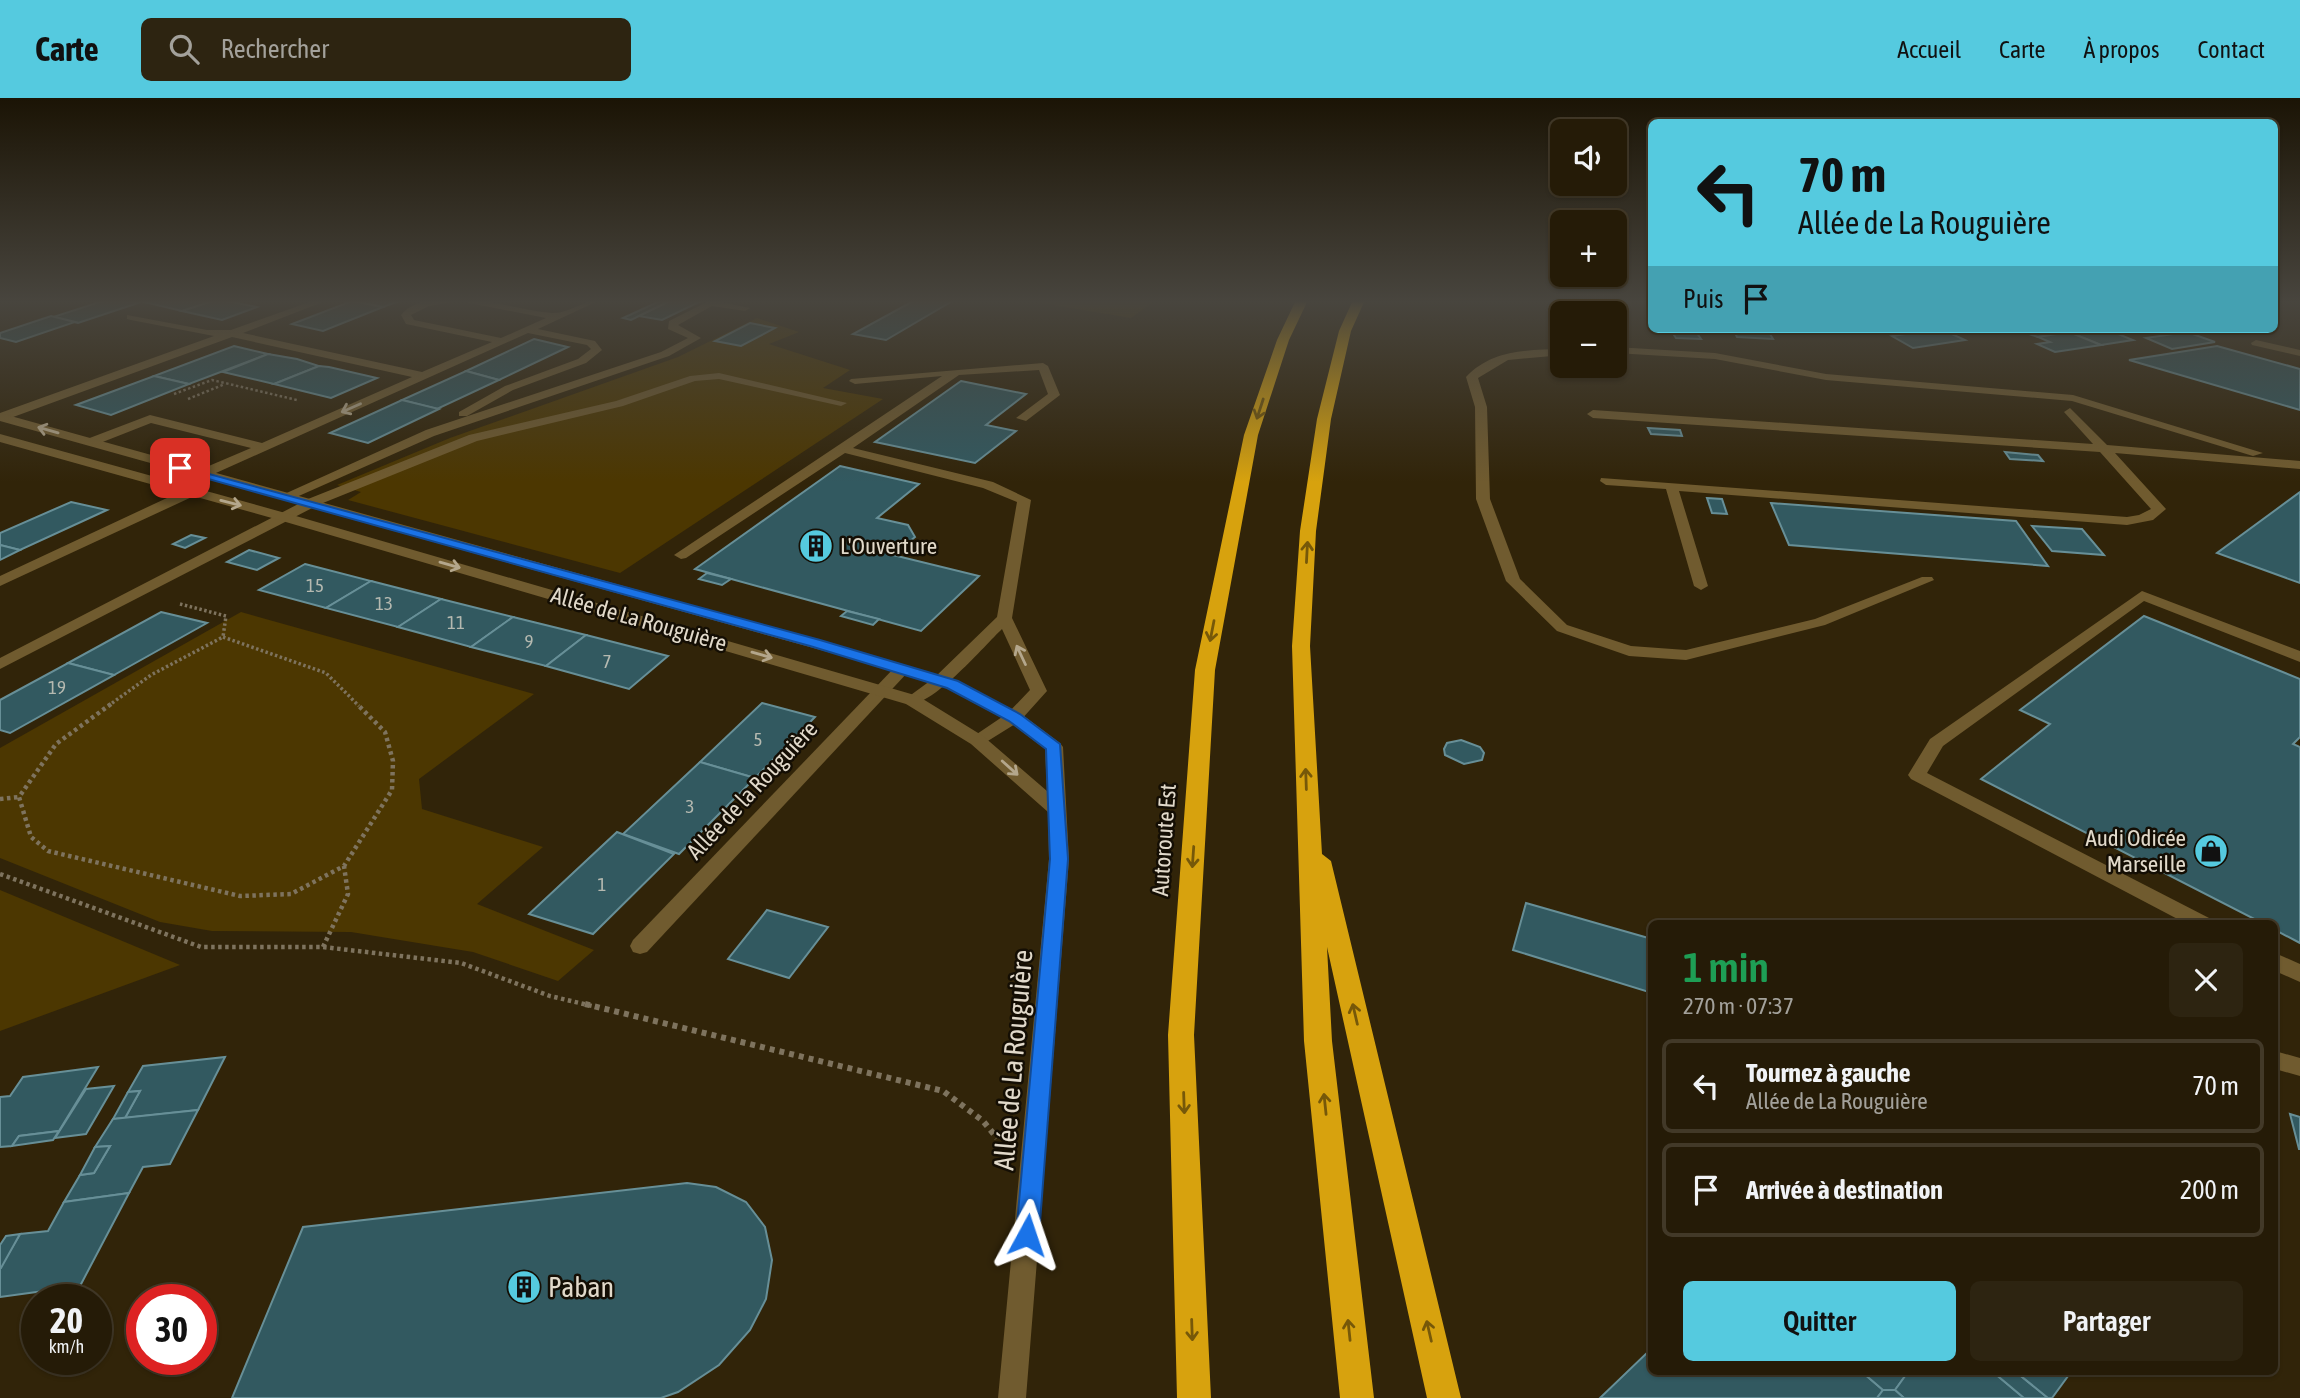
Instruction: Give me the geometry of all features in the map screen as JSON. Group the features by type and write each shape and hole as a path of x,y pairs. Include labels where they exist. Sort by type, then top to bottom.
{"highway":[{"name":"Autoroute Est","path":"1194,1398 1181,1035 1205,670 1251,435 1276,361"},
{"path":"1338,361 1324,419 1308,531 1301,646 1318,1041 1357,1398"},
{"path":"1307,809 1444,1398"}],"street":[{"path":"0,417 154,361"},
{"path":"354,361 423,376"},
{"path":"0,582 189,493 202,474 458,361"},
{"path":"430,433 509,388 582,361"},
{"path":"287,496 430,433 645,361"},
{"path":"1491,361 1472,377 1481,407 1483,499 1513,581 1562,628 1629,651 1686,655 1820,621 1927,580"},
{"path":"1740,361 1826,377 2073,398 2283,462"},
{"path":"855,380 1043,366 1054,395 1022,418"},
{"path":"681,555 956,372"},
{"path":"0,663 313,502 473,438 619,404 694,378 719,376 841,403"},
{"path":"1606,481 2127,521 2146,519 2159,509 2070,412"},
{"path":"1593,414 2300,465"},
{"name":"Allée de La Rouguière","path":"0,417 313,502 902,669 940,681 1014,717 1054,747 1059,859 1012,1398"},
{"path":"90,442 150,419 262,447"},
{"name":"Allée de La Rouguière","path":"0,438 189,493 284,517 912,700 977,740 1057,810"},
{"path":"843,449 988,485 1024,500 1004,618 1039,691 1014,717 977,740"},
{"path":"1671,486 1701,586"},
{"path":"2196,920 1917,775 1936,743 2142,595 2300,657"},
{"path":"912,700 940,681 1004,618"},
{"name":"Allée de la Rouguière","path":"640,946 880,689 902,669"},
{"path":"2278,963 2300,974"},
{"path":"2278,1061 2300,1067"}],"path":[{"path":"208,391 226,383"},
{"path":"139,592 226,616 223,637"},
{"path":"0,799 19,797 56,744 151,675 223,637 326,673 385,732 393,761 392,790 344,866 291,894 240,896 48,851 31,837 19,797"},
{"path":"323,947 348,894 344,866"},
{"path":"0,874 201,947 323,947 461,963 550,996 943,1091 983,1121 1033,1181"}],"shaded area":[{"path":"668,361 821,361 850,370 823,388 883,399 620,573 348,500 361,492 337,485 450,438"},
{"path":"241,612 534,694 419,779 422,809 543,847 477,904 594,950 558,981 473,952 351,932 212,931 160,922 0,858 0,748"},
{"path":"0,890 180,965 0,1031"}],"building":[{"path":"195,361 250,361 189,384 154,376"},
{"path":"251,361 302,361 319,366 274,384 223,372"},
{"path":"488,361 539,361 499,380 466,371"},
{"path":"2131,361 2270,361 2300,369 2300,410"},
{"path":"319,366 377,378 331,398 274,384"},
{"path":"466,371 499,380 437,409 402,400"},
{"path":"154,376 189,384 111,415 76,405"},
{"path":"961,381 1026,394 986,425 1016,431 975,463 875,442"},
{"path":"402,400 439,409 368,443 330,433"},
{"path":"1648,428 1680,430 1682,436 1651,434"},
{"path":"2005,452 2038,455 2043,461 2010,459"},
{"name":"L'Ouverture","path":"840,466 919,484 877,518 908,525 915,537 893,555 979,576 921,631 695,569"},
{"path":"2300,492 2300,583 2217,553"},
{"path":"1707,498 1722,499 1727,514 1712,513"},
{"path":"71,502 107,510 20,550 0,545 0,533"},
{"path":"1771,503 2016,521 2048,566 1789,545"},
{"path":"2032,526 2082,529 2104,555 2052,551"},
{"path":"191,535 205,538 185,548 173,544"},
{"path":"0,545 20,550 0,560"},
{"path":"249,550 279,558 257,570 227,562"},
{"path":"305,564 371,581 326,608 259,590"},
{"path":"707,573 731,579 722,585 699,579"},
{"path":"371,581 441,599 398,627 326,608"},
{"path":"441,599 513,617 471,647 398,627"},
{"path":"847,611 879,619 873,625 841,616"},
{"path":"161,612 207,623 114,675 68,663"},
{"name":"Audi Odicée Marseille","path":"2144,616 2300,679 2300,737 2293,744 2300,747 2300,943 2278,932 2278,920 2256,920 1981,779 2050,724 2020,710"},
{"path":"513,617 586,635 546,666 471,647"},
{"path":"586,635 668,656 629,689 546,666"},
{"path":"68,663 114,675 10,733 0,730 0,700"},
{"path":"762,703 815,717 755,778 700,762"},
{"path":"1461,740 1480,747 1484,753 1482,760 1464,764 1445,755 1447,743"},
{"path":"700,762 755,778 679,854 623,834"},
{"path":"617,832 674,854 593,934 529,914"},
{"path":"1526,903 1648,938 1648,992 1513,950"},
{"path":"767,910 828,927 789,978 728,959"},
{"path":"225,1057 198,1110 125,1118 140,1091 128,1092 143,1066"},
{"path":"98,1067 59,1131 19,1136 12,1146 0,1147 0,1097 10,1096 23,1077"},
{"path":"114,1086 86,1134 55,1138 86,1089"},
{"path":"140,1091 125,1118 113,1119 128,1092"},
{"path":"198,1110 170,1164 143,1167 129,1193 64,1202 80,1175 94,1173 110,1146 95,1147 113,1119"},
{"path":"2290,1114 2300,1117 2300,1149 2299,1149"},
{"path":"59,1131 53,1140 12,1146 19,1136"},
{"path":"110,1146 94,1173 80,1175 95,1147"},
{"name":"Paban","path":"687,1183 716,1187 746,1202 765,1227 772,1260 766,1299 750,1330 719,1365 678,1392 661,1398 232,1398 303,1227"},
{"path":"129,1193 81,1284 21,1284 21,1294 0,1297 0,1268 20,1234 48,1231 64,1202"},
{"path":"20,1234 0,1268 0,1245 6,1236"},
{"path":"1648,1352 1648,1375 1866,1375 1883,1390 1877,1398 1600,1398"},
{"path":"1866,1375 1906,1375 1895,1390 1883,1390"},
{"path":"1906,1375 1997,1375 2024,1398 1904,1398 1895,1390"},
{"path":"1997,1375 2020,1375 2048,1398 2024,1398"},
{"path":"2020,1375 2069,1375 2052,1398 2048,1398"},
{"path":"1883,1390 1895,1390 1904,1398 1877,1398"}],"place":[{"name":"L'Ouverture","path":"816,546"},
{"name":"Audi Odicée Marseille","path":"2211,851"},
{"name":"Paban","path":"524,1287"}],"route":[{"path":"180,468 313,502 815,643 952,685 1014,717 1054,747 1059,859 1027,1235"}]}
